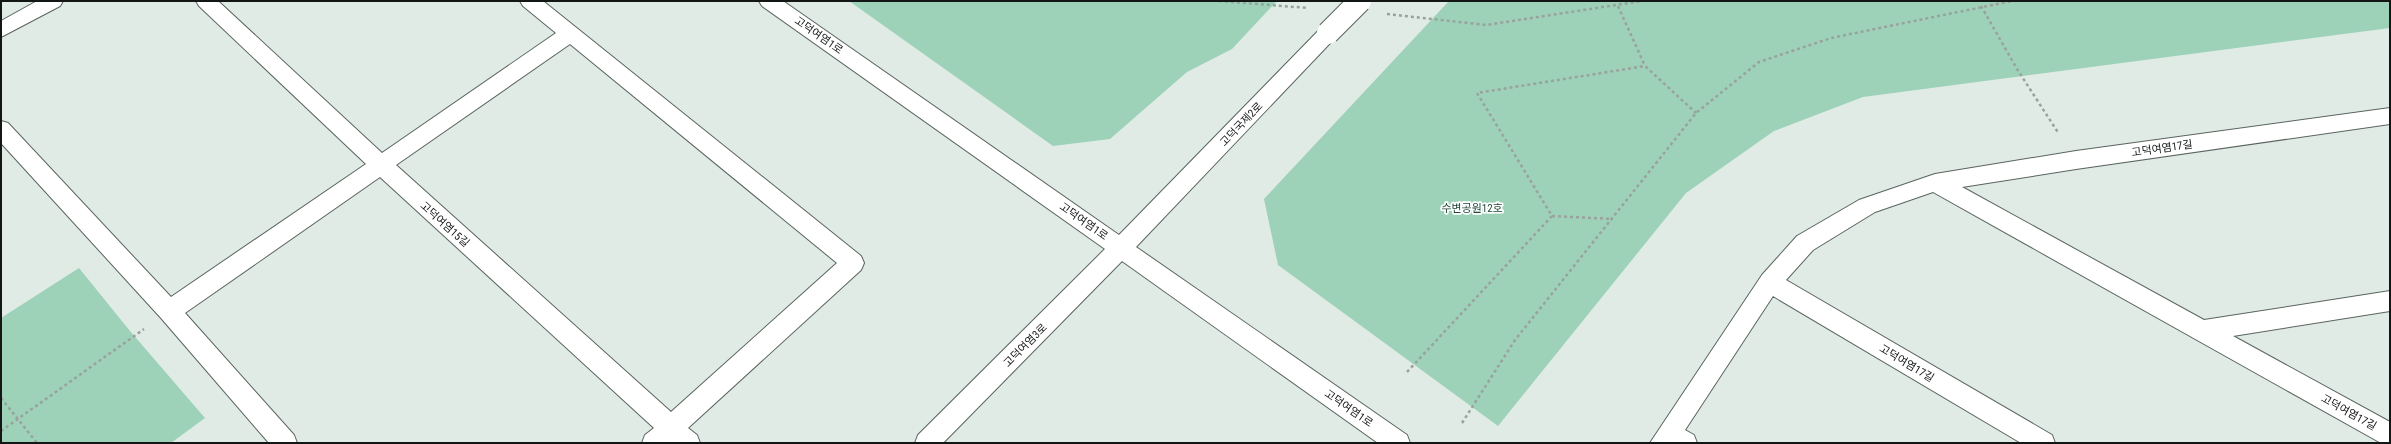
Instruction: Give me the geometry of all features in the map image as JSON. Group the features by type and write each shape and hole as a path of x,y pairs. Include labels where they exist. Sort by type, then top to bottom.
{"street":[{"path":"1,30 53,1"},
{"name":"고덕여염15길","path":"206,1 380,164 688,443"},
{"path":"530,1 853,263 654,443"},
{"name":"고덕여염1로","path":"769,1 1122,247 1398,443"},
{"name":"고덕국제2로","path":"1122,247 1360,1"},
{"path":"168,311 571,33"},
{"name":"고덕여염17길","path":"1672,440 1770,282 1805,243 1867,206 1935,183 2076,160 2390,116"},
{"path":"1,129 168,311 285,443"},
{"name":"고덕여염17길","path":"1935,183 2390,435"},
{"name":"고덕여염3로","path":"927,443 1122,247"},
{"name":"고덕여염17길","path":"1770,282 2043,443"},
{"path":"2202,331 2390,301"}],"path":[{"path":"1219,1 1314,9"},
{"path":"1386,14 1486,25 1618,6 1642,1"},
{"path":"1462,423 1515,340 1696,113 1759,62 1832,38 1981,6 2012,1"},
{"path":"1618,6 1645,66 1696,113"},
{"path":"1981,6 2017,69 2076,160"},
{"path":"1552,216 1478,93 1645,66"},
{"path":"1407,372 1552,216 1613,219"},
{"path":"1,431 168,311"},
{"path":"1,398 37,443"}],"green space":[{"path":"849,1 1277,1 1232,49 1187,72 1110,139 1053,146"},
{"name":"수변공원12호","path":"1449,1 2390,1 2390,28 1863,97 1774,131 1686,193 1498,426 1278,265 1264,199"},
{"path":"79,268 130,331 205,418 171,443 1,443 1,318"}]}
